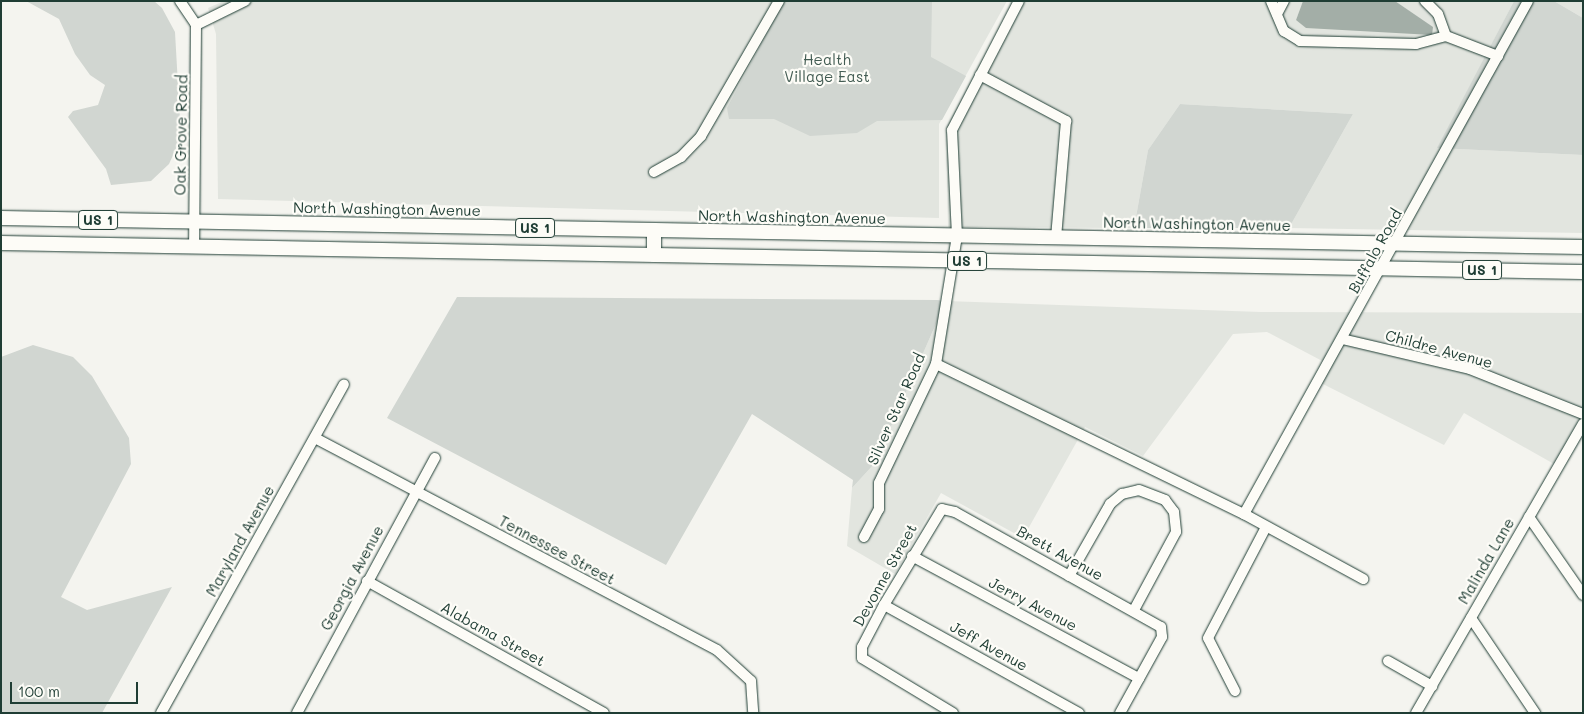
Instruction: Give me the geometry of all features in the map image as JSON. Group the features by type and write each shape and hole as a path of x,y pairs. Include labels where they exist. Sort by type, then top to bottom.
{"main road":[{"name":"North Washington Avenue","path":"1,218 1583,247"},
{"path":"654,230 654,255"},
{"name":"US 1","path":"1,243 1583,272"}],"street":[{"path":"180,1 196,25 245,1"},
{"path":"654,172 681,157 701,136 779,1"},
{"name":"Silver Star Road","path":"864,537 879,509 879,484 936,364 957,236 952,130 1020,1"},
{"path":"1271,1 1284,31 1300,41 1416,44 1446,36 1498,56"},
{"path":"1277,14 1284,1"},
{"path":"1425,1 1438,14 1446,36"},
{"name":"Buffalo Road","path":"1244,514 1397,243 1528,1"},
{"name":"Oak Grove Road","path":"194,246 196,25"},
{"path":"980,75 1066,122 1056,238"},
{"name":"Childre Avenue","path":"1342,339 1470,369 1583,414"},
{"path":"936,364 1244,514 1363,579"},
{"name":"Maryland Avenue","path":"162,713 344,384"},
{"name":"Malinda Lane","path":"1416,713 1583,424"},
{"name":"Tennessee Street","path":"315,438 415,493 717,650 751,681 753,713"},
{"name":"Georgia Avenue","path":"297,713 435,458"},
{"path":"1070,576 1110,504 1122,494 1139,490 1165,500 1174,512 1176,532 1134,610"},
{"name":"Devonne Street","path":"942,509 884,605 862,647 862,658 953,713"},
{"name":"Brett Avenue","path":"942,509 1134,610 1161,627 1162,637 1139,678"},
{"path":"1529,517 1583,596"},
{"path":"1235,691 1208,638 1266,527"},
{"name":"Jerry Avenue","path":"912,556 1139,678"},
{"name":"Alabama Street","path":"367,581 592,710 604,713"},
{"name":"Jeff Avenue","path":"884,605 1079,713"},
{"path":"1471,618 1535,713"},
{"path":"1388,661 1432,686"},
{"path":"1120,713 1139,678"}],"shaded area":[{"path":"224,1 1007,1 939,124 939,218 218,199 216,34 208,8"},
{"path":"1013,1 1303,1 1296,20 1432,34 1432,27 1395,1 1514,1 1438,148 1583,155 1583,233 1289,228 1353,114 1180,104 1148,150 1134,228 948,227 946,128"},
{"path":"1303,1 1395,1 1433,27 1432,35 1306,28 1296,20"},
{"path":"1554,1 1583,1 1583,18"},
{"path":"946,301 1261,312 1583,313 1583,413 1554,464 1464,413 1444,445 1315,380 1328,364 1267,332 1233,334 1143,456 1085,427 1023,538 941,493 895,574 847,546 852,488 875,463"}],"green space":[{"path":"26,1 154,1 162,8 175,32 181,138 169,164 151,181 111,185 106,169 68,117 73,111 98,105 105,85 90,75 75,54 59,19"},
{"name":"Health Village East","path":"784,1 932,1 931,57 966,76 942,120 877,121 857,133 810,136 774,119 729,119 727,108"},
{"path":"1514,1 1554,1 1583,18 1583,155 1437,148"},
{"path":"1180,104 1353,114 1289,228 1134,228 1148,150"},
{"path":"457,297 946,301 875,463 852,488 853,480 752,414 666,565 387,418"},
{"path":"33,345 73,357 92,376 129,438 131,464 61,597 87,610 172,587 102,713 1,713 1,357"}]}
